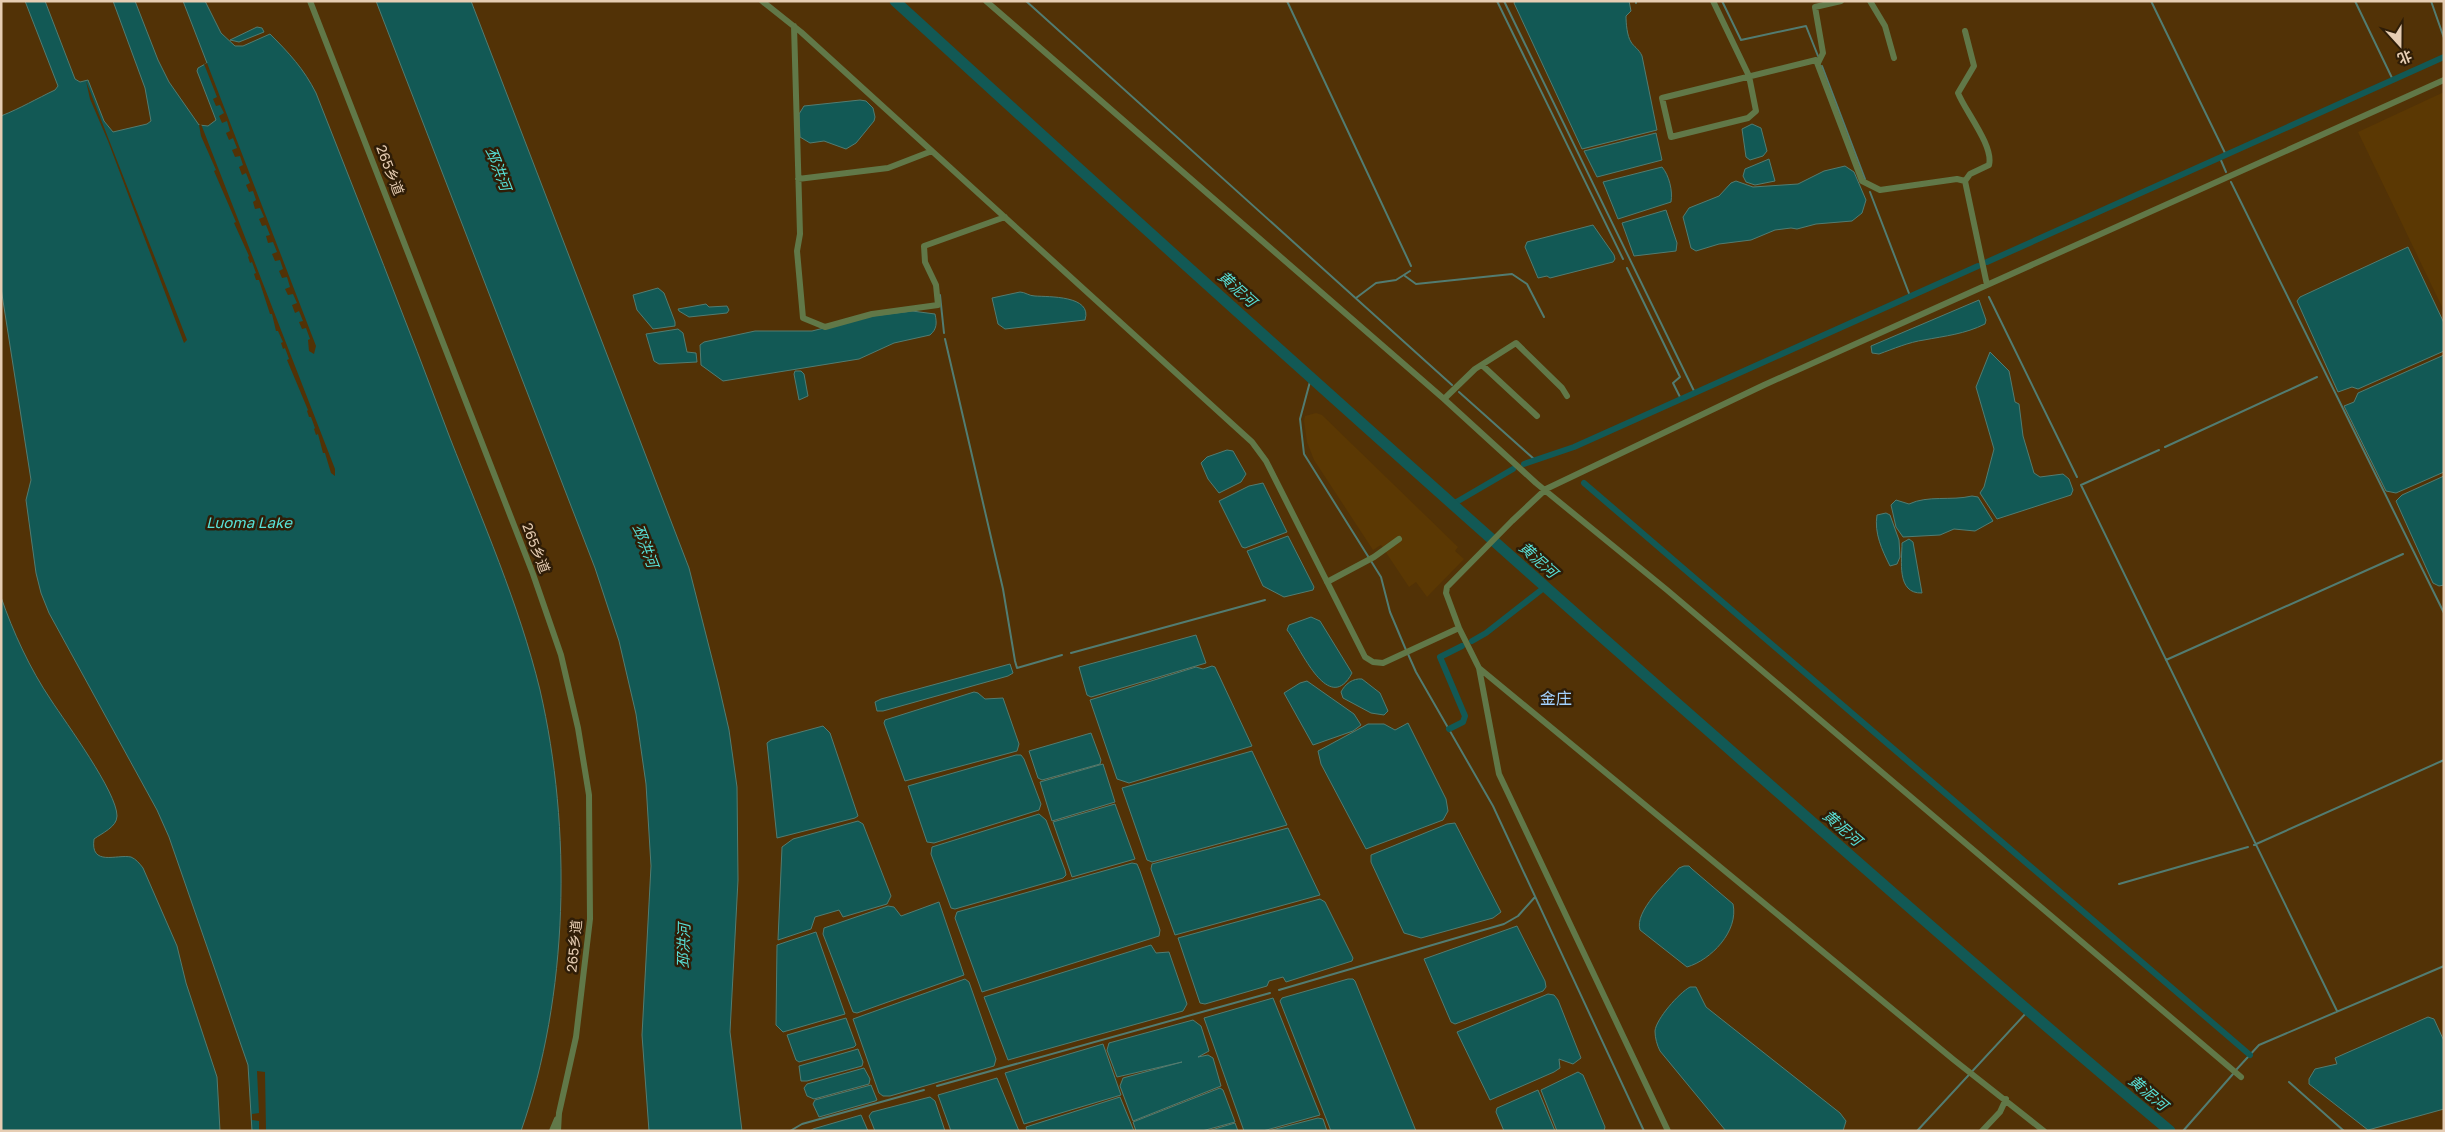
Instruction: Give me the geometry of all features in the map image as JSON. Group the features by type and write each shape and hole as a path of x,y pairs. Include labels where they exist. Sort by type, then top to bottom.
{"street":[{"name":"265乡道","path":"310,1 533,574 561,655 578,728 590,795 590,919 576,1038 559,1113 558,1131"},
{"path":"762,1 794,26 1252,442 1266,462 1365,657 1373,662 1383,663 1459,628"},
{"path":"986,1 1546,489 2241,1077"},
{"path":"1713,1 1749,76 1756,112 1752,117 1671,137 1662,98 1749,76 1816,60 1862,181 1880,190 1957,179 1965,181"},
{"path":"1818,63 1823,53 1814,7 1841,1"},
{"path":"1870,1 1885,26 1894,58"},
{"path":"794,26 800,234 797,250 802,318 825,327 872,314 938,305 936,285 925,262 924,246 1005,217"},
{"path":"1965,31 1974,66 1958,93 1974,122 1990,159 1989,166 1970,174 1965,181 1987,285"},
{"path":"1668,1131 1499,774 1479,668 1459,628 1446,593 1448,587 1546,489 1764,385 2444,80"},
{"path":"798,178 888,168 932,151"},
{"path":"1444,399 1482,365 1516,343 1562,388 1567,396"},
{"path":"1482,365 1537,416"},
{"path":"1327,582 1374,557 1399,539"},
{"path":"1479,668 1954,1060 1994,1089 2044,1131"},
{"path":"1982,1131 2000,1112 2006,1099"},
{"path":"552,1131 559,1113"}],"shaded area":[{"path":"2444,92 2444,308 2443,309 2358,132"},
{"path":"1316,413 1322,415 1458,547 1455,551 1464,559 1427,597 1416,582 1409,587 1381,545 1373,550 1314,460 1307,442 1304,421 1305,416"}],"water":[{"name":"Luoma Lake","path":"25,1 45,1 75,79 80,82 88,80 104,121 113,132 147,124 151,121 145,88 113,1 135,1 158,60 169,82 199,125 208,126 216,120 197,71 198,68 207,63 183,1 205,1 221,33 235,46 243,46 270,34 296,62 316,93 499,562 522,626 540,690 550,743 557,798 561,855 560,912 557,968 549,1024 537,1079 521,1131 252,1131 248,1065 169,837 157,810 49,613 36,573 26,500 31,480 1,288 1,116 55,90 58,86"},
{"name":"邳洪河","path":"376,1 471,1 689,568 729,730 737,787 738,880 730,1032 742,1131 649,1131 642,1035 651,866 646,784 636,714 619,641 595,568"},
{"path":"1515,1 1629,1 1631,11 1626,16 1628,33 1631,42 1642,56 1657,130 1582,149 1514,3"},
{"path":"257,27 262,28 264,32 239,42 230,40"},
{"path":"866,101 873,108 875,117 874,121 856,143 846,149 824,141 810,143 800,137 799,114 804,106"},
{"path":"1752,124 1761,128 1767,151 1763,156 1750,160 1746,157 1742,129"},
{"path":"1656,133 1662,160 1597,177 1584,151"},
{"path":"1769,159 1775,181 1755,185 1746,182 1743,176 1745,169"},
{"path":"1845,166 1854,172 1866,200 1862,213 1852,221 1816,224 1797,229 1775,230 1751,240 1719,244 1696,251 1691,248 1683,217 1689,208 1719,196 1731,183 1736,181 1753,187 1798,184 1824,171"},
{"path":"1662,167 1670,183 1671,202 1618,219 1603,182"},
{"path":"1666,210 1677,243 1676,251 1634,256 1622,223"},
{"path":"1593,225 1614,255 1615,259 1613,262 1550,278 1547,276 1538,278 1525,247 1527,242"},
{"path":"2408,247 2444,323 2444,351 2358,389 2352,387 2338,392 2297,301 2300,297"},
{"path":"658,288 664,293 675,326 653,329 637,310 633,295"},
{"path":"1020,292 1033,296 1059,297 1076,302 1086,312 1085,320 1005,329 998,324 992,298"},
{"path":"1979,300 1986,320 1985,324 1947,336 1913,342 1879,354 1872,353 1871,346"},
{"path":"706,304 709,307 727,306 729,310 727,313 689,317 678,309"},
{"path":"912,311 935,314 936,326 930,335 894,343 859,359 723,381 701,365 700,345 704,342 755,331 812,331 872,316"},
{"path":"678,329 683,333 687,352 696,353 697,362 659,364 654,361 646,334"},
{"path":"1990,352 2009,371 2015,402 2019,404 2023,436 2034,473 2040,477 2063,474 2069,479 2073,490 2071,495 1997,519 1980,493 1984,487 1994,449 1976,387"},
{"path":"2444,355 2444,472 2396,493 2386,491 2344,406 2354,402 2358,393"},
{"path":"795,371 801,371 804,374 808,396 799,400 794,374"},
{"path":"1227,450 1233,451 1246,474 1241,482 1219,493 1208,479 1201,463 1207,457"},
{"path":"2444,476 2444,585 2439,586 2433,583 2396,501 2402,495"},
{"path":"1263,483 1287,532 1245,548 1242,547 1219,501 1249,486"},
{"path":"1978,497 1993,521 1975,531 1954,529 1940,535 1903,537 1896,527 1891,505 1896,500 1909,504 1916,501"},
{"path":"1886,513 1890,515 1899,540 1900,557 1897,564 1890,566 1882,548 1876,522 1877,515"},
{"path":"1288,536 1314,587 1313,590 1284,597 1263,586 1247,551"},
{"path":"1909,539 1913,542 1922,593 1914,592 1908,588 1902,575 1902,543"},
{"path":"1,597 11,624 36,676 90,758 115,805 117,816 115,823 94,839 96,853 106,857 131,857 139,863 143,868 177,946 186,983 217,1077 220,1131 1,1131"},
{"path":"1311,617 1320,621 1352,673 1343,685 1333,687 1324,683 1315,674 1287,630 1289,625"},
{"path":"1196,635 1206,663 1091,697 1087,695 1079,667"},
{"path":"1010,664 1013,673 1008,676 883,711 877,711 875,702 881,699"},
{"path":"1196,667 1203,669 1215,667 1252,746 1129,783 1117,779 1090,700"},
{"path":"1355,679 1362,679 1380,693 1388,711 1384,715 1371,713 1343,698 1341,692 1347,684"},
{"path":"1307,681 1354,714 1361,725 1353,731 1313,745 1284,693"},
{"path":"974,692 985,699 1003,698 1019,744 1017,751 905,781 884,723 885,720"},
{"path":"1408,723 1446,799 1448,811 1443,820 1366,849 1321,764 1318,751 1368,724 1384,724 1395,730"},
{"path":"823,726 830,733 858,816 777,838 767,743 771,740"},
{"path":"1091,733 1101,760 1100,764 1042,780 1038,778 1029,751"},
{"path":"1252,751 1287,825 1152,862 1147,860 1122,788"},
{"path":"1021,755 1024,759 1041,804 1039,810 934,843 927,842 908,786"},
{"path":"1103,764 1115,802 1052,821 1040,782"},
{"path":"1115,804 1135,859 1072,877 1053,822"},
{"path":"1039,814 1046,820 1066,875 1063,878 955,909 951,908 931,854 932,847"},
{"path":"858,821 863,824 891,896 887,904 843,917 839,910 815,917 811,929 778,940 782,847 793,839"},
{"path":"1455,823 1501,912 1493,918 1421,938 1404,933 1371,862 1371,855 1447,824"},
{"path":"1288,828 1320,895 1175,935 1151,869 1152,864"},
{"path":"1132,863 1137,864 1140,871 1160,930 1159,936 982,992 955,918 957,912"},
{"path":"1689,866 1733,904 1734,914 1727,934 1714,951 1687,967 1640,930 1639,922 1653,897 1679,868"},
{"path":"1320,899 1325,902 1353,958 1352,961 1286,982 1283,977 1269,981 1267,986 1205,1004 1200,1003 1178,938"},
{"path":"939,902 964,975 857,1013 853,1012 823,934 824,928 888,906 894,907 901,916"},
{"path":"1517,926 1545,981 1546,987 1543,991 1455,1024 1451,1022 1424,959"},
{"path":"816,932 845,1014 783,1032 776,1025 777,945"},
{"path":"1151,945 1156,953 1169,952 1187,1004 1183,1011 1008,1060 984,997"},
{"path":"965,979 969,982 996,1059 994,1066 890,1096 883,1096 879,1093 853,1019"},
{"path":"1348,979 1355,981 1416,1131 1331,1131 1280,1001 1282,998"},
{"path":"1690,987 1696,987 1706,1007 1840,1113 1846,1121 1843,1131 1726,1131 1660,1051 1656,1041 1655,1031 1659,1020 1674,1000"},
{"path":"1548,994 1554,995 1558,1000 1581,1058 1573,1064 1559,1059 1560,1068 1554,1072 1490,1100 1457,1032"},
{"path":"1273,998 1320,1115 1263,1131 1244,1131 1204,1018"},
{"path":"2428,1017 2434,1019 2444,1041 2444,1109 2368,1130 2309,1084 2309,1079 2315,1069 2337,1064 2335,1058"},
{"path":"846,1018 856,1045 854,1047 799,1062 796,1060 787,1035"},
{"path":"1193,1020 1201,1026 1209,1051 1198,1057 1208,1055 1213,1058 1221,1086 1133,1121 1120,1086 1123,1078 1182,1062 1117,1077 1107,1050 1109,1043"},
{"path":"1103,1044 1121,1095 1024,1124 1005,1073"},
{"path":"858,1049 863,1062 862,1066 801,1081 799,1066"},
{"path":"864,1068 870,1079 869,1084 814,1099 807,1096 804,1088 807,1084"},
{"path":"1578,1072 1583,1075 1605,1127 1604,1131 1557,1131 1541,1090"},
{"path":"997,1078 1019,1131 951,1131 938,1095"},
{"path":"871,1085 877,1100 819,1117 813,1104 815,1100"},
{"path":"1220,1088 1223,1090 1235,1122 1202,1131 1136,1131 1133,1122"},
{"path":"1538,1090 1555,1131 1504,1131 1496,1112 1497,1108"},
{"path":"930,1097 935,1101 945,1131 875,1131 869,1116 872,1112"},
{"path":"1120,1097 1134,1131 1027,1131 1026,1127"},
{"path":"861,1115 868,1131 810,1131 813,1129"},
{"path":"1318,1118 1323,1119 1327,1131 1268,1131"},
{"path":"1235,1123 1238,1131 1208,1131"}],"pier":[{"path":"207,63 316,346 314,354 309,351 308,340 310,339 306,328 302,329 299,322 303,321 299,311 295,313 292,305 297,303 293,294 288,295 285,289 290,287 287,277 282,278 279,271 283,269 280,260 275,261 272,254 277,252 273,242 268,243 266,236 270,235 266,225 262,226 259,219 264,217 260,208 255,209 253,202 256,200 253,191 249,192 246,185 250,183 246,173 242,175 239,167 243,165 240,156 235,157 232,150 237,148 233,138 229,140 226,133 230,131 227,121 222,123 219,116 224,113 220,105 216,106 213,99 217,97 204,64"},
{"path":"86,81 187,340 184,343 108,141 90,99"},
{"path":"201,124 335,469 335,476 331,473 325,453 323,453 318,434 316,435 311,417 309,417 308,410 287,360 289,359 285,348 283,349 281,343 283,342 278,331 276,331 272,314 270,314 259,280 256,280 254,274 256,273 252,262 250,263 249,256 234,223 236,222 214,171 216,170 201,136 199,125"},
{"path":"257,1071 265,1072 266,1131 259,1131 259,1121 252,1120 252,1114 259,1113"}],"waterway":[{"name":"黄泥河","path":"895,1 1188,267 1580,618 1923,920 2170,1131"},
{"path":"1026,1 1452,385"},
{"path":"1287,1 1411,266"},
{"path":"1497,1 1623,259"},
{"path":"1504,1 1695,393"},
{"path":"1722,1 1741,40 1806,26 1818,56"},
{"path":"2151,1 2226,155"},
{"path":"2355,1 2393,80"},
{"path":"2431,1 2444,38"},
{"path":"1987,262 2444,57"},
{"path":"1822,66 1865,179"},
{"path":"2220,158 2226,172"},
{"path":"2231,182 2444,613"},
{"path":"1870,192 1910,296"},
{"path":"1524,464 1574,447 1978,266"},
{"path":"1627,268 1680,377 1673,383 1681,399"},
{"path":"1356,298 1376,283 1396,280 1410,271"},
{"path":"1405,276 1416,284 1512,274 1527,284 1544,317"},
{"path":"940,295 944,333"},
{"path":"1989,297 2077,477"},
{"path":"945,339 1003,589 1017,668 1062,655"},
{"path":"2165,447 2317,377"},
{"path":"1311,378 1300,419 1304,454 1381,577 1390,612 1406,650"},
{"path":"1459,392 1534,459"},
{"path":"2159,450 2081,485 2337,1011"},
{"path":"1453,504 1513,469"},
{"path":"1584,483 2250,1055"},
{"path":"2166,660 2403,554"},
{"path":"1472,641 1486,633 1545,587"},
{"path":"1071,653 1265,600"},
{"path":"1449,729 1463,722 1465,716 1440,657 1462,646"},
{"path":"1408,654 1416,672 1493,806 1644,1131"},
{"path":"2254,845 2444,760"},
{"path":"2119,884 2248,847"},
{"path":"1279,990 1504,924 1518,916 1535,897"},
{"path":"2236,1070 2259,1045 2444,966"},
{"path":"937,1086 1270,993"},
{"path":"1917,1131 2027,1012"},
{"path":"2183,1131 2233,1074"},
{"path":"2289,1082 2344,1131"},
{"path":"790,1131 802,1124 924,1090"}],"district":[{"name":"金庄","path":"1556,698"}]}
